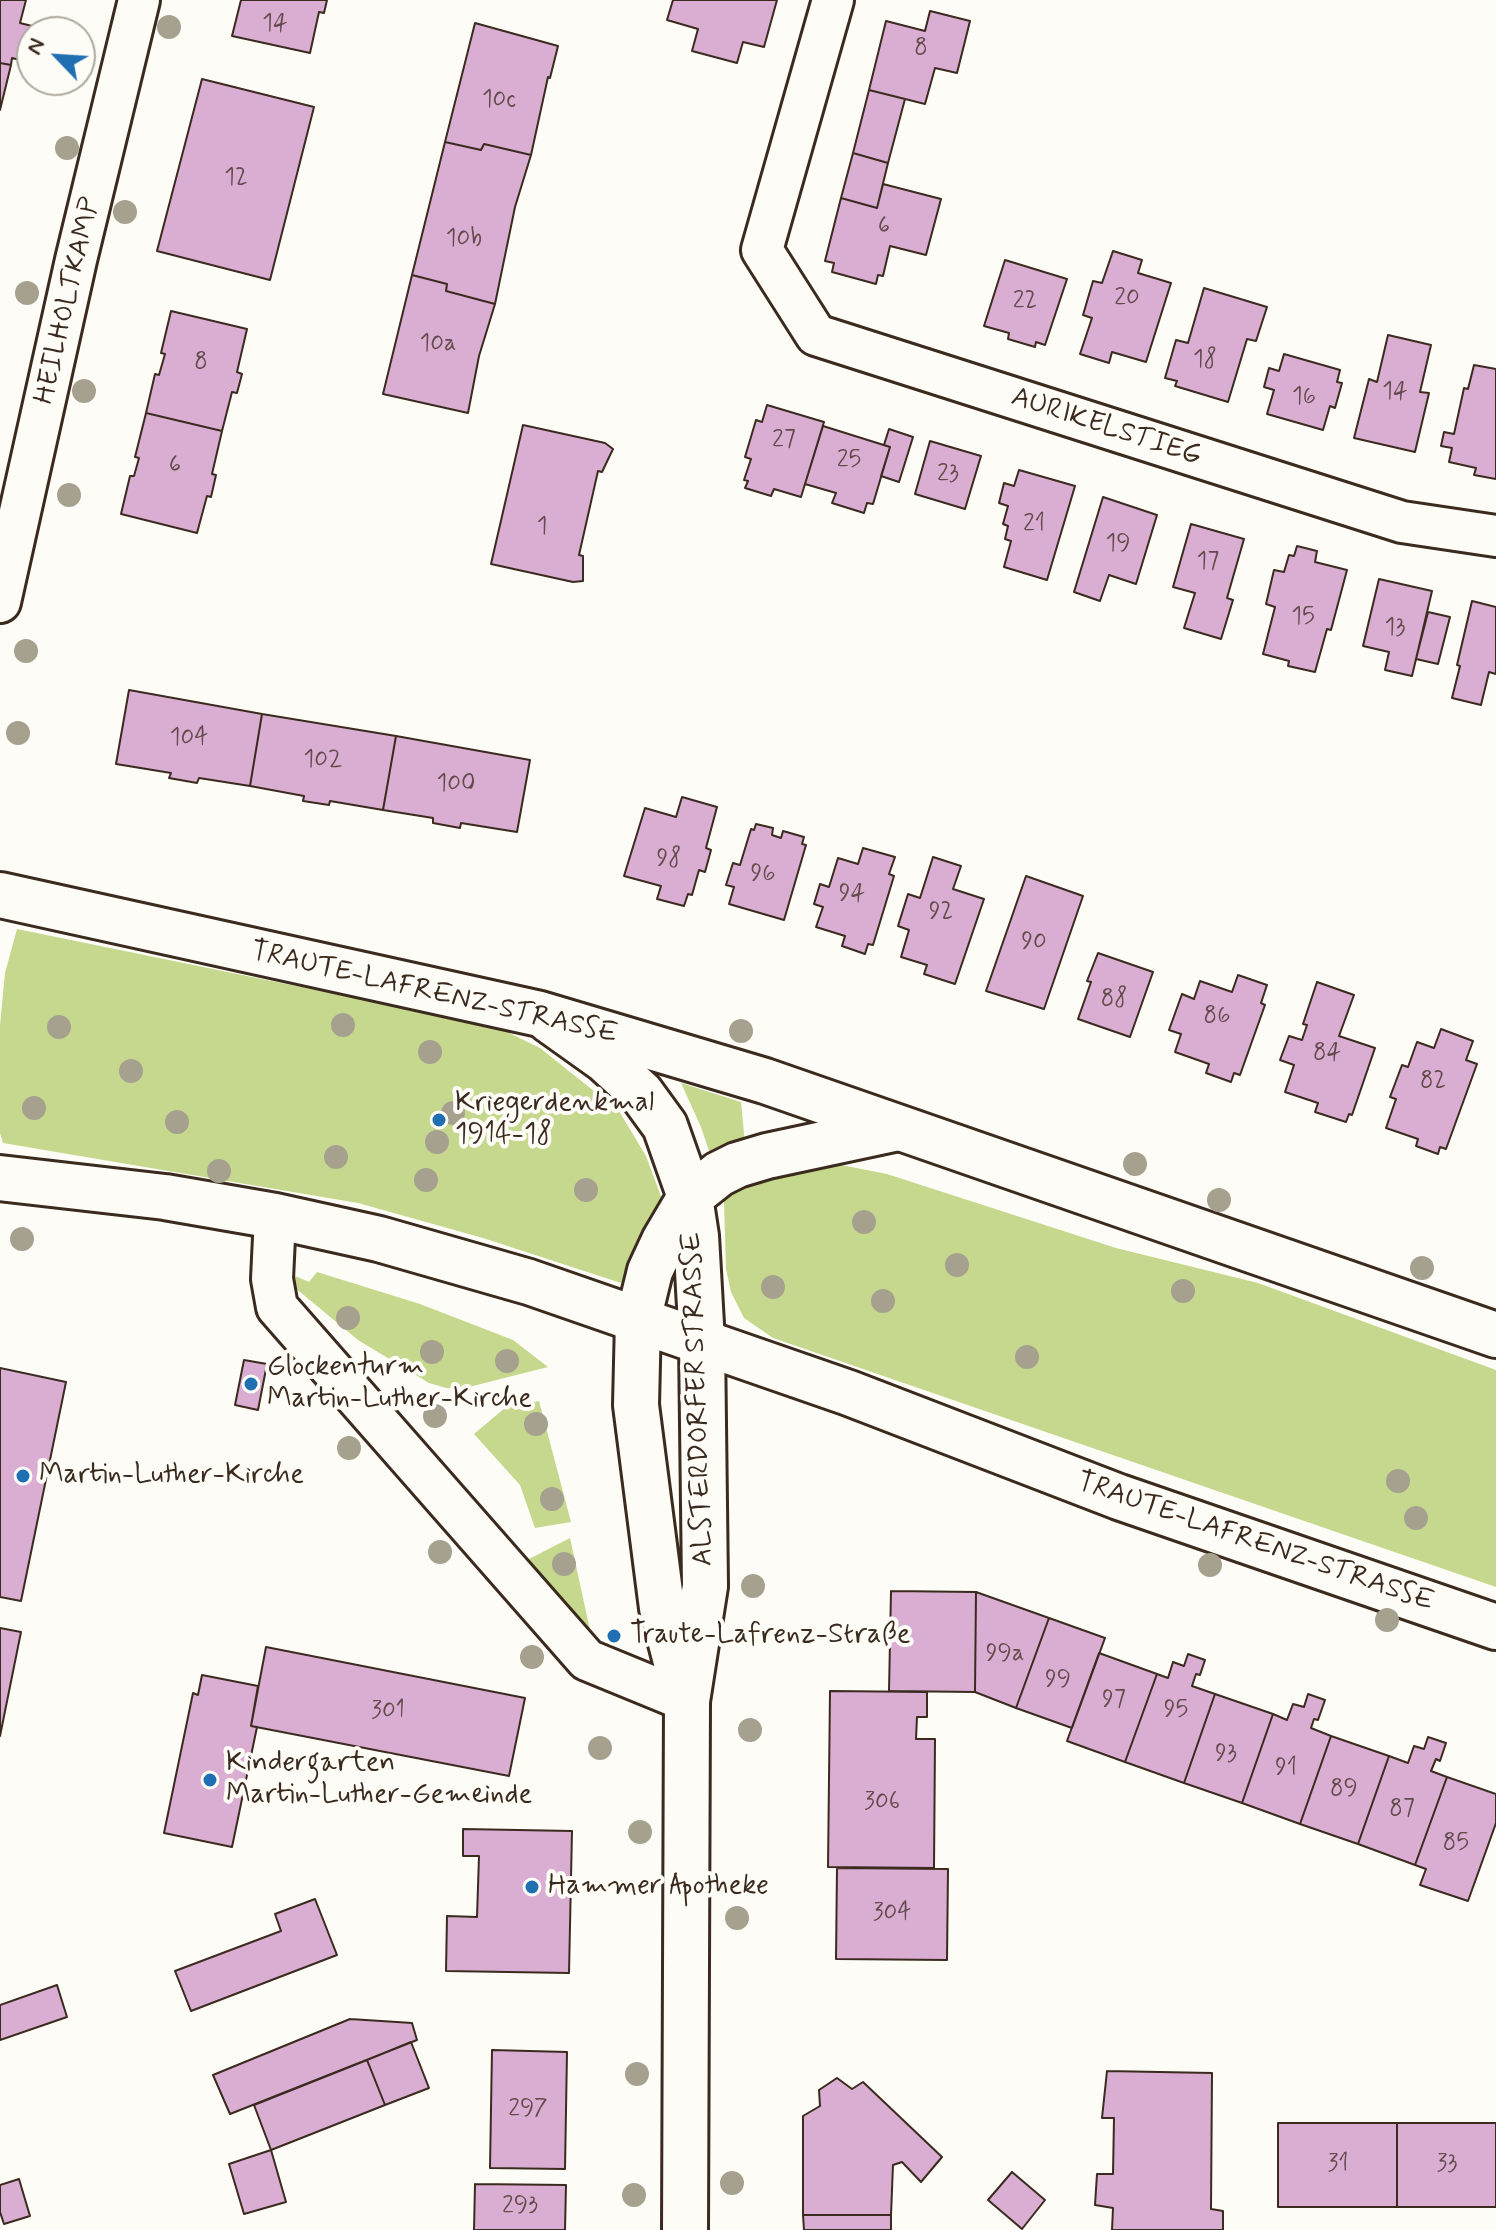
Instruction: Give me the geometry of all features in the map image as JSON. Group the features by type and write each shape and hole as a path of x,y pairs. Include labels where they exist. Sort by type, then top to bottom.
{"main road":[{"name":"TRAUTE-LAFRENZ-STRASSE","path":"0,895 540,1014 765,1081 1496,1335"},
{"name":"ALSTERDORFER STRASSE","path":"540,1014 605,1060 641,1093 665,1126 690,1197 696,1236 702,1342 705,1586 687,1701 685,2230"},
{"path":"690,1197 719,1174 737,1165 898,1128"},
{"name":"TRAUTE-LAFRENZ-STRASSE","path":"0,1178 165,1197 275,1216 379,1239 529,1282 849,1393 1119,1497 1496,1627"},
{"name":"ALSTERDORFER STRASSE","path":"687,1701 662,1608 636,1405 638,1320 650,1271 690,1197"}],"street":[{"name":"HEILHOLTKAMP","path":"0,602 139,0"},
{"name":"AURIKELSTIEG","path":"833,0 762,250 816,335 1402,522 1496,536"},
{"path":"275,1216 272,1279 277,1307 587,1660 687,1701"}],"green space":[{"path":"17,929 497,1027 540,1048 619,1111 646,1156 662,1199 649,1217 628,1259 621,1283 483,1238 358,1203 3,1143 0,1133 0,1025 5,973"},
{"path":"681,1083 741,1102 745,1144 712,1160"},
{"path":"841,1165 887,1174 1116,1248 1258,1283 1496,1370 1496,1587 773,1338 744,1318 731,1292 726,1269 724,1201 756,1178 803,1166"},
{"path":"317,1272 420,1304 513,1340 548,1367 465,1388 446,1388 429,1383 358,1340 288,1282 293,1275 309,1282"},
{"path":"539,1401 571,1522 535,1528 520,1485 474,1434 506,1407"},
{"path":"570,1538 590,1630 527,1560"}],"building":[{"path":"0,0 26,0 22,16 16,16 16,59 12,58 11,65 0,63"},
{"path":"241,0 327,0 324,13 319,12 310,53 232,36"},
{"path":"673,0 777,0 764,47 743,42 737,63 692,51 698,29 667,20"},
{"path":"930,11 970,21 957,73 935,68 925,104 869,90 886,21 925,31"},
{"path":"475,23 558,46 531,155 484,144 481,150 445,142"},
{"path":"0,63 11,65 0,110"},
{"path":"202,79 314,107 270,280 157,251"},
{"path":"869,90 905,99 888,163 853,153"},
{"path":"445,142 481,150 484,144 531,155 515,207 495,304 446,291 447,284 412,275"},
{"path":"853,153 888,163 877,208 841,198"},
{"path":"883,184 941,199 926,255 890,246 883,276 878,275 876,284 832,272 834,263 825,261 841,198 877,208"},
{"path":"1113,251 1142,260 1138,273 1171,283 1146,362 1112,352 1109,363 1080,354 1092,318 1083,315 1093,281 1102,283"},
{"path":"1005,260 1067,279 1045,345 1036,342 1035,347 1008,339 1009,333 984,326"},
{"path":"412,275 447,284 446,291 495,304 479,356 468,413 383,394"},
{"path":"1204,288 1267,307 1256,341 1247,339 1228,402 1175,386 1177,381 1165,378 1176,340 1188,343"},
{"path":"171,311 247,329 237,372 242,374 237,393 232,392 222,431 146,413 155,374 159,375 165,354 161,353"},
{"path":"1388,335 1431,345 1420,392 1429,393 1415,452 1354,438 1369,379 1377,382"},
{"path":"1284,354 1340,370 1337,382 1342,383 1335,408 1330,406 1323,430 1267,414 1274,390 1264,387 1269,368 1279,371"},
{"path":"1474,365 1496,369 1496,479 1474,475 1476,468 1449,462 1452,448 1441,446 1444,432 1454,434 1464,388 1468,389"},
{"path":"767,405 824,422 801,497 774,489 771,496 745,488 748,481 744,480 751,459 745,457 756,420 762,422"},
{"path":"146,413 222,431 212,474 216,475 211,497 207,496 197,533 121,514 130,476 134,476 139,458 135,457"},
{"path":"523,425 605,443 613,449 602,472 598,471 579,555 583,556 583,581 573,582 491,564"},
{"path":"823,426 890,447 873,504 867,503 864,513 832,503 836,493 805,484"},
{"path":"889,429 913,437 899,482 881,476 890,447 884,445"},
{"path":"930,441 981,456 965,509 915,494"},
{"path":"1019,470 1075,486 1047,580 1004,567 1011,541 1005,539 1008,526 1003,524 1008,506 999,503 1004,483 1014,486"},
{"path":"1103,497 1157,515 1136,584 1109,575 1100,601 1074,592"},
{"path":"1191,524 1244,539 1227,598 1233,600 1221,639 1184,628 1195,593 1173,587"},
{"path":"1297,546 1317,551 1315,562 1347,570 1331,630 1327,629 1315,672 1288,666 1289,661 1263,654 1275,607 1266,604 1274,570 1284,572 1289,555 1294,556"},
{"path":"1379,579 1432,591 1412,676 1385,670 1389,652 1363,646"},
{"path":"1472,601 1496,607 1496,674 1489,672 1481,705 1452,698"},
{"path":"1428,612 1450,617 1438,664 1416,659"},
{"path":"129,690 262,714 250,786 199,778 197,783 169,778 171,773 116,764"},
{"path":"262,714 396,736 383,810 330,801 329,805 303,801 304,796 250,786"},
{"path":"396,736 530,760 517,832 461,823 460,828 433,823 433,818 383,810"},
{"path":"682,797 717,807 706,848 711,850 705,872 699,870 692,895 688,894 684,906 657,899 661,886 624,876 645,808 676,817"},
{"path":"756,824 773,828 772,835 781,838 783,831 804,837 802,844 806,845 784,920 729,904 734,887 726,885 733,863 740,865 751,829 754,830"},
{"path":"863,848 895,857 889,874 894,876 873,945 868,944 865,954 842,946 845,936 816,927 823,907 814,904 820,884 829,887 838,858 858,864"},
{"path":"933,857 961,866 953,889 984,899 955,984 924,974 927,965 901,957 909,930 898,926 908,894 920,898"},
{"path":"1026,876 1083,896 1044,1009 986,991"},
{"path":"1098,953 1153,972 1130,1037 1078,1019 1091,982 1087,981"},
{"path":"1238,975 1267,985 1261,1003 1265,1005 1240,1075 1234,1073 1231,1082 1206,1073 1209,1064 1175,1052 1181,1034 1169,1030 1182,994 1194,999 1200,981 1232,992"},
{"path":"1317,982 1354,995 1339,1036 1375,1048 1352,1115 1349,1114 1346,1122 1315,1112 1318,1103 1285,1092 1294,1065 1280,1060 1289,1036 1302,1040 1307,1025 1303,1024"},
{"path":"1441,1029 1473,1041 1466,1060 1477,1064 1446,1149 1440,1147 1438,1154 1416,1146 1418,1139 1386,1128 1396,1099 1390,1097 1402,1065 1408,1067 1417,1042 1434,1048"},
{"name":"Glockenturm Martin-Luther-Kirche","path":"244,1360 267,1364 258,1410 235,1405"},
{"name":"Martin-Luther-Kirche","path":"0,1368 66,1382 21,1601 0,1597"},
{"path":"891,1591 976,1592 975,1692 889,1691"},
{"path":"976,1592 1049,1618 1016,1708 975,1692"},
{"path":"1049,1618 1105,1638 1072,1728 1016,1708"},
{"path":"0,1628 21,1632 0,1736"},
{"path":"266,1647 525,1698 509,1776 251,1726"},
{"path":"1099,1653 1157,1674 1125,1762 1067,1741"},
{"path":"1188,1654 1205,1660 1192,1686 1215,1694 1184,1783 1125,1762 1157,1674 1168,1678 1173,1662 1184,1666"},
{"name":"Kindergarten Martin-Luther-Gemeinde","path":"202,1675 258,1686 251,1726 257,1727 232,1847 164,1833 193,1693 198,1695"},
{"path":"830,1691 927,1692 927,1717 917,1717 916,1739 935,1739 934,1868 828,1867"},
{"path":"1215,1694 1273,1714 1242,1803 1184,1783"},
{"path":"1308,1694 1325,1700 1318,1720 1314,1719 1311,1728 1331,1736 1300,1824 1242,1803 1273,1714 1287,1720 1293,1704 1304,1707"},
{"path":"1331,1736 1389,1756 1358,1844 1300,1824"},
{"path":"1428,1737 1446,1743 1440,1761 1436,1759 1431,1771 1447,1777 1415,1865 1358,1844 1389,1756 1408,1763 1414,1746 1424,1749"},
{"path":"1447,1777 1496,1794 1496,1823 1468,1901 1420,1885 1426,1869 1415,1865"},
{"path":"463,1829 572,1831 569,1973 446,1971 447,1916 477,1917 479,1856 463,1856"},
{"path":"837,1868 948,1869 947,1960 836,1959"},
{"path":"315,1899 337,1955 191,2011 175,1971 281,1931 275,1914"},
{"path":"57,1985 67,2017 0,2040 0,2005"},
{"path":"350,2019 412,2023 417,2040 230,2114 213,2075"},
{"path":"411,2042 429,2088 385,2105 367,2060"},
{"path":"492,2050 567,2052 565,2169 490,2168"},
{"path":"367,2060 385,2105 271,2150 254,2105"},
{"path":"1107,2071 1212,2073 1211,2209 1223,2211 1223,2230 1112,2230 1113,2208 1095,2205 1097,2174 1113,2174 1114,2118 1102,2118"},
{"path":"837,2078 852,2089 863,2082 942,2157 921,2182 902,2162 893,2165 891,2215 803,2215 803,2116 820,2106 819,2090"},
{"path":"1278,2123 1397,2123 1397,2207 1278,2207"},
{"path":"1397,2123 1496,2123 1496,2207 1397,2207"},
{"path":"271,2150 286,2202 244,2214 229,2164"},
{"path":"1012,2172 1045,2200 1022,2229 988,2200"},
{"path":"19,2179 30,2216 4,2224 0,2212 0,2185"},
{"path":"475,2184 566,2185 565,2230 474,2230"},
{"path":"803,2215 891,2215 891,2230 804,2230"}],"place":[{"name":"Kriegerdenkmal 1914-18","path":"439,1120"},
{"name":"Glockenturm Martin-Luther-Kirche","path":"251,1384"},
{"name":"Martin-Luther-Kirche","path":"23,1476"},
{"name":"Traute-Lafrenz-Straße","path":"614,1636"},
{"name":"Kindergarten Martin-Luther-Gemeinde","path":"210,1780"},
{"name":"Hammer Apotheke","path":"532,1887"}]}
